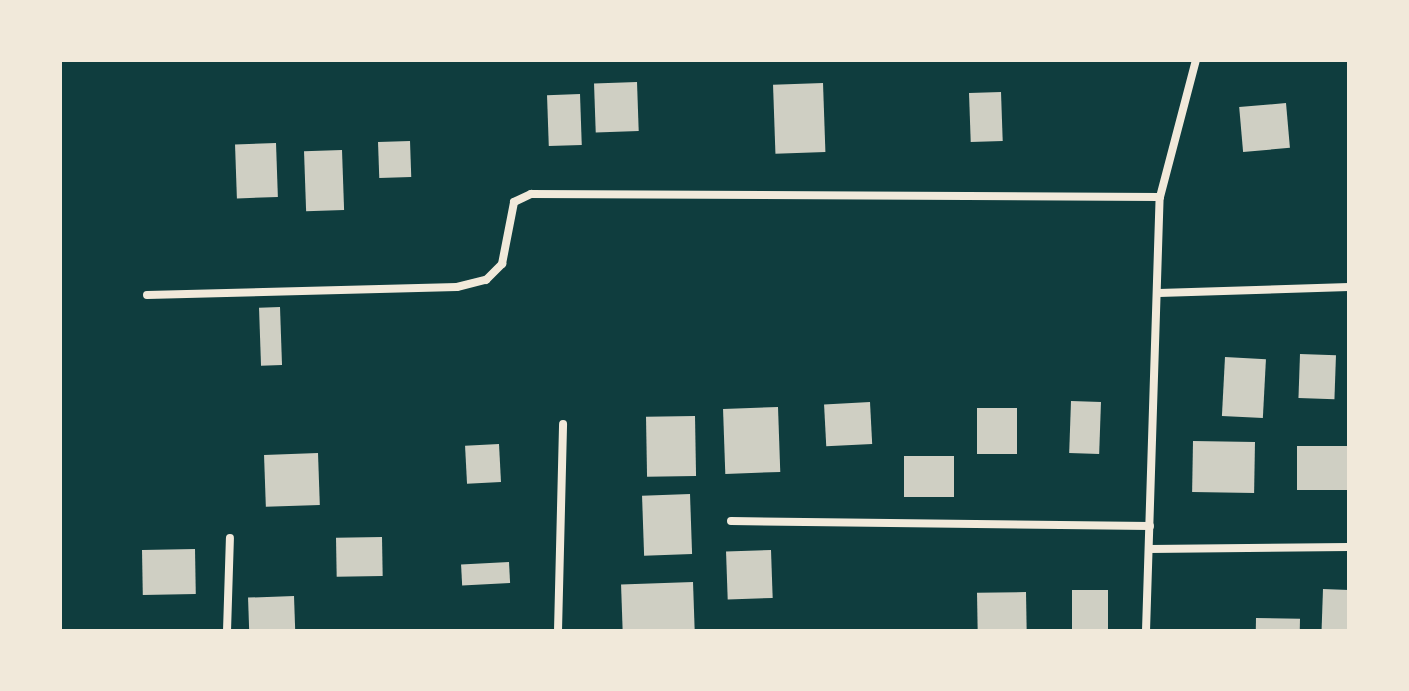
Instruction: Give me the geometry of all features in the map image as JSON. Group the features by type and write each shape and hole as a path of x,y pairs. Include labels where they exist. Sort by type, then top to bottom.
{"street":[{"path":"1146,631 1160,197 1196,60"},
{"path":"147,295 457,287 486,280 502,264 514,202 531,194 1160,197"},
{"path":"1159,293 1349,287"},
{"path":"558,631 563,424"},
{"path":"731,521 1150,526"},
{"path":"227,631 230,538"},
{"path":"1149,549 1349,547"}],"building":[{"path":"637,82 639,131 596,132 594,84"},
{"path":"823,83 825,152 775,154 773,85"},
{"path":"1001,92 1003,141 971,142 969,93"},
{"path":"580,94 582,145 549,146 547,95"},
{"path":"1286,103 1290,148 1243,152 1239,107"},
{"path":"410,141 411,177 379,178 378,142"},
{"path":"276,143 278,197 237,198 235,144"},
{"path":"342,150 344,210 306,211 304,151"},
{"path":"280,307 282,365 261,366 259,308"},
{"path":"1300,354 1336,355 1334,399 1298,398"},
{"path":"1225,357 1266,359 1263,418 1222,416"},
{"path":"1071,401 1101,402 1099,454 1069,453"},
{"path":"870,402 872,444 826,446 824,404"},
{"path":"778,407 780,472 725,474 723,409"},
{"path":"977,408 1017,408 1017,454 977,454"},
{"path":"695,416 696,476 647,477 646,417"},
{"path":"1193,441 1255,442 1254,493 1192,492"},
{"path":"499,444 501,482 467,484 465,446"},
{"path":"1297,446 1347,446 1347,490 1297,490"},
{"path":"318,453 320,505 266,507 264,455"},
{"path":"904,456 954,456 954,497 904,497"},
{"path":"690,494 692,554 644,556 642,496"},
{"path":"382,537 383,576 337,577 336,538"},
{"path":"195,549 196,594 143,595 142,550"},
{"path":"771,550 773,598 728,600 726,552"},
{"path":"509,562 510,583 462,585 461,565"},
{"path":"693,582 695,631 623,631 621,585"},
{"path":"1323,589 1349,590 1348,631 1322,631"},
{"path":"1072,590 1108,590 1108,631 1072,631"},
{"path":"1026,592 1027,631 978,631 977,593"},
{"path":"294,596 295,631 249,631 248,598"},
{"path":"1256,618 1300,619 1300,631 1256,631"}]}
